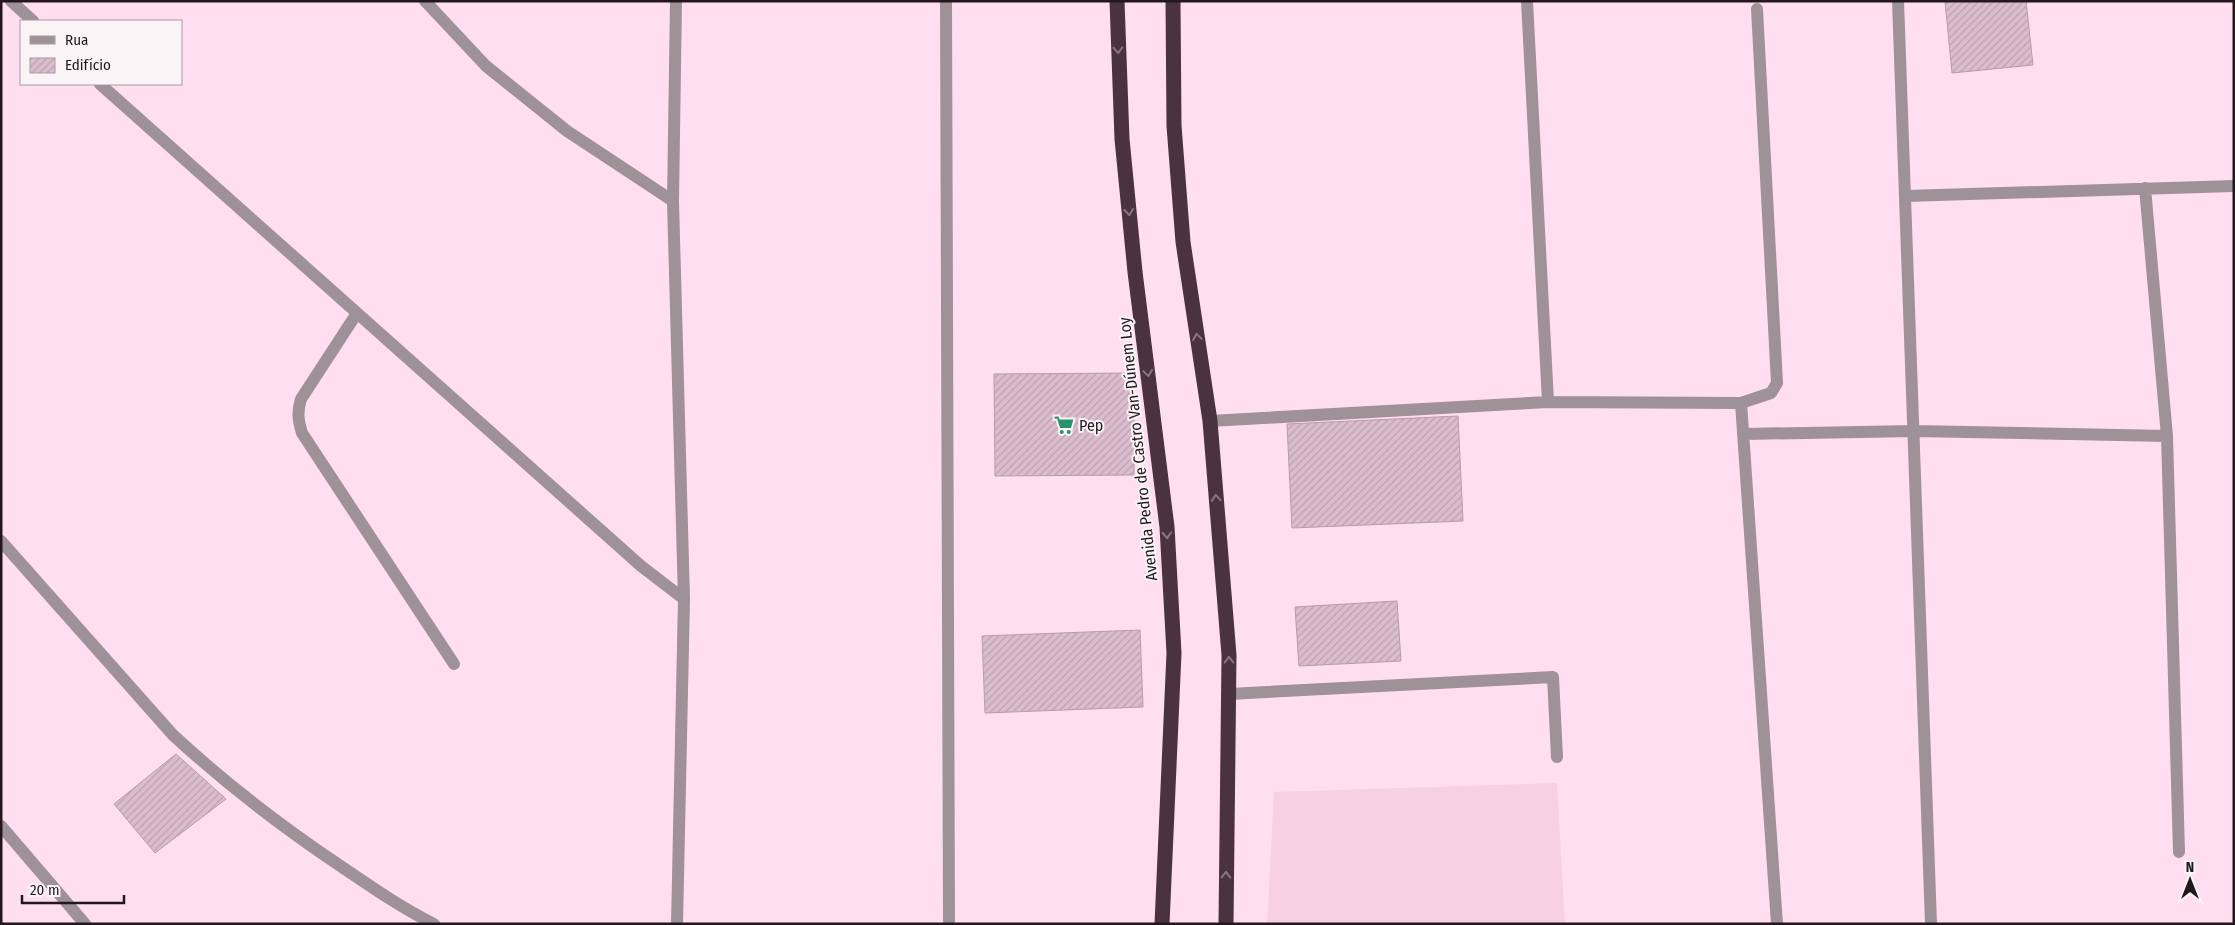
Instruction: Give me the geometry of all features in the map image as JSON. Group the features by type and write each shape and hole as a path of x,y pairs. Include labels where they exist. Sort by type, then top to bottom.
{"highway":[{"name":"Avenida Pedro de Castro Van-Dúnem Loy","path":"1117,1 1122,139 1135,272 1167,527 1174,653 1162,924"},
{"path":"1173,1 1174,126 1183,242 1210,421 1229,655 1226,924"}],"street":[{"path":"11,1 31,20"},
{"path":"425,1 450,30 493,72 567,131 673,201"},
{"path":"676,1 673,201 684,599 677,924"},
{"path":"946,1 948,133 949,924"},
{"path":"1527,1 1548,402"},
{"path":"1898,1 1931,924"},
{"path":"1210,421 1548,402 1741,403 1771,394 1777,383 1757,9"},
{"path":"101,85 641,566 684,599"},
{"path":"1906,196 2234,186"},
{"path":"2145,188 2167,436 2180,852"},
{"path":"357,312 301,399 297,412 302,433 454,664"},
{"path":"1741,403 1776,924"},
{"path":"1744,434 1914,431 2167,436"},
{"path":"1,541 173,735 201,760 292,833 375,889 434,924"},
{"path":"1229,694 1552,677 1556,757"},
{"path":"1,826 85,924"}],"shaded area":[{"path":"1557,783 1565,924 1267,924 1274,792"}],"building":[{"path":"1945,1 2026,1 2033,65 1952,73"},
{"name":"Pep","path":"1134,373 1134,475 995,476 994,374"},
{"path":"1458,416 1463,521 1292,528 1287,424"},
{"path":"1397,601 1401,661 1299,666 1295,607"},
{"path":"1140,630 1143,707 985,713 982,636"},
{"path":"176,754 226,799 155,853 114,804"}],"place":[{"name":"Pep","path":"1064,425"}]}
